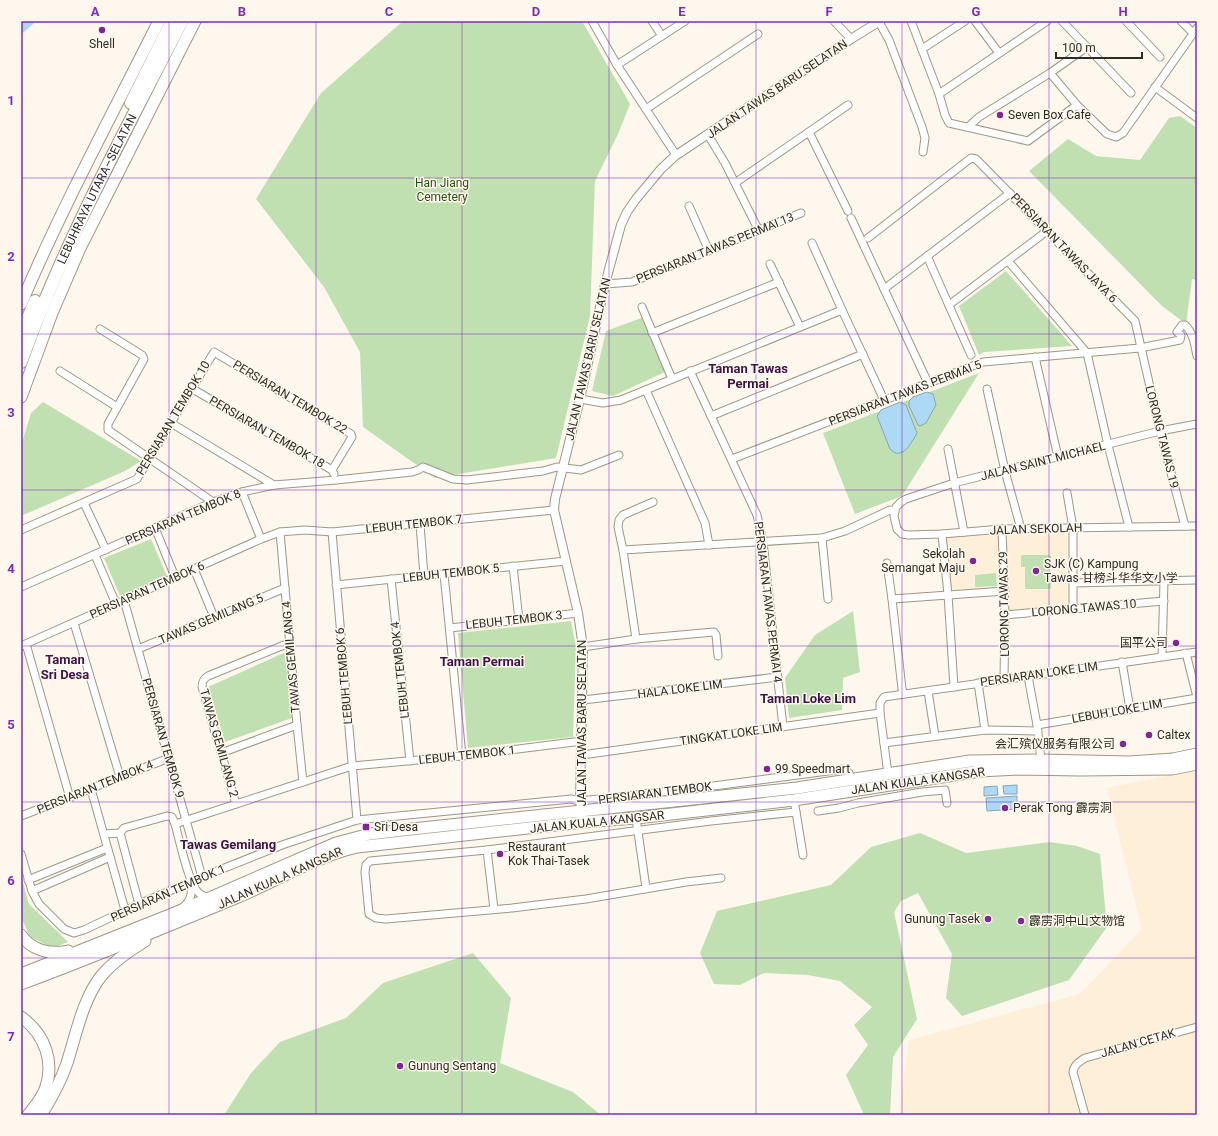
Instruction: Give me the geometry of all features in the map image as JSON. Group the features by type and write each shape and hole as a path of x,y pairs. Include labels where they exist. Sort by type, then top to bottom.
{"highway":[{"name":"LEBUHRAYA UTARA–SELATAN","path":"21,335 63,237 172,21"},
{"name":"LEBUHRAYA UTARA–SELATAN","path":"21,362 41,309 72,236 182,21"}],"main road":[{"path":"21,304 38,263 69,197 159,21"},
{"path":"21,398 52,313 80,248 195,21"},
{"name":"JALAN KUALA KANGSAR","path":"21,974 212,898 336,843 370,834 443,826 581,806 797,788 970,762 997,760 1041,760 1129,762 1173,759 1197,754"},
{"name":"JALAN KUALA KANGSAR","path":"21,984 238,897 339,851 372,844 424,840 583,822 636,818 827,795 921,786 980,771 1020,769 1172,769 1197,764"},
{"path":"403,830 407,833 417,834 424,840 428,833 440,829 443,826"},
{"path":"41,1115 67,1065 84,1009 96,984 102,975 119,959 148,939 156,931"},
{"path":"21,934 31,946 49,952 64,952 89,947"},
{"path":"21,1017 29,1023 41,1037 48,1052 49,1060 48,1078 44,1092 28,1115"}],"street":[{"path":"592,21 617,65 676,155"},
{"path":"652,21 662,36"},
{"path":"617,65 684,21"},
{"path":"834,21 851,39"},
{"path":"879,21 889,40 917,112 925,138 923,152"},
{"name":"JALAN TAWAS BARU SELATAN","path":"583,822 581,806 583,647 578,613 554,510 555,499 580,399 605,284 621,225 627,212 636,199 661,169 676,155 879,21"},
{"path":"910,21 922,49 949,123 1028,141 1077,105"},
{"path":"922,49 965,21"},
{"path":"975,21 999,53"},
{"path":"939,94 1047,21"},
{"path":"1062,21 1132,93"},
{"path":"1126,21 1160,57"},
{"path":"1050,73 1077,105 1107,134 1116,137 1123,133 1195,30 1181,21"},
{"path":"646,109 758,34"},
{"path":"968,127 979,117 1050,73 1087,47"},
{"path":"1155,87 1196,115"},
{"path":"735,183 848,105"},
{"path":"809,132 848,211"},
{"path":"708,135 725,163 759,231"},
{"name":"PERSIARAN TAWAS JAYA 6","path":"868,238 971,158 976,158 1135,321 1140,348"},
{"path":"884,290 1010,193"},
{"path":"689,206 709,251"},
{"name":"PERSIARAN TAWAS PERMAI 13","path":"605,284 632,282 802,213"},
{"path":"851,218 928,383"},
{"path":"949,305 1047,231"},
{"path":"812,243 884,400"},
{"path":"927,256 971,354"},
{"path":"1008,261 1087,353 1129,527"},
{"path":"770,264 800,327"},
{"path":"652,333 779,282"},
{"path":"642,307 672,379"},
{"path":"580,399 603,403 612,402 646,390 842,310"},
{"name":"PERSIARAN TAWAS PERMAI 5","path":"732,459 983,362 1140,348 1180,340 1181,337 1177,332 1182,325 1185,325 1188,328 1193,337 1197,356"},
{"path":"100,329 142,355 144,358 108,424 108,430 213,502"},
{"name":"LORONG TAWAS 19","path":"1140,348 1185,526"},
{"name":"PERSIARAN TEMBOK 10","path":"21,530 135,481 214,352"},
{"name":"PERSIARAN TEMBOK 22","path":"214,352 351,434 352,437 332,470"},
{"path":"711,416 863,354"},
{"path":"1035,357 1058,457"},
{"path":"60,372 117,407"},
{"name":"PERSIARAN TAWAS PERMAI 4","path":"690,372 757,514 763,542 783,727"},
{"name":"PERSIARAN TEMBOK 18","path":"191,388 332,470 336,480"},
{"path":"988,389 1005,470 1020,529"},
{"path":"646,390 705,523 709,546"},
{"path":"171,423 274,485"},
{"name":"JALAN SAINT MICHAEL","path":"623,550 822,538 845,531 891,510 910,497 954,483 1160,431 1197,424"},
{"path":"948,450 964,532"},
{"path":"563,467 581,470 619,455"},
{"name":"PERSIARAN TEMBOK 8","path":"21,587 213,502 242,492 274,485 412,472 423,466 453,479 466,480 543,471 563,467"},
{"path":"242,492 261,539"},
{"path":"1067,493 1073,528 1073,608"},
{"path":"636,639 623,550 618,527 619,520 623,516 653,502"},
{"path":"84,503 106,550"},
{"name":"LEBUH TEMBOK 7","path":"277,533 305,530 332,532 554,510"},
{"name":"JALAN SEKOLAH","path":"891,510 897,529 902,534 908,535 1002,529 1197,526"},
{"path":"420,524 424,576"},
{"path":"156,528 176,577"},
{"name":"LORONG TAWAS 29","path":"1002,529 1005,615 1004,679"},
{"name":"LEBUH TEMBOK 6","path":"332,532 357,820"},
{"name":"PERSIARAN TEMBOK 6","path":"23,644 277,533"},
{"name":"TAWAS GEMILANG 4","path":"277,533 285,588 303,782"},
{"path":"942,534 948,595 954,687"},
{"path":"822,538 828,599"},
{"path":"95,555 116,604"},
{"name":"LEBUH TEMBOK 5","path":"336,585 566,561"},
{"path":"887,563 902,689 904,694"},
{"path":"513,566 520,620"},
{"path":"194,569 214,617"},
{"path":"444,574 462,756"},
{"name":"LEBUH TEMBOK 4","path":"391,579 410,761"},
{"path":"1073,583 1197,580"},
{"path":"1162,656 1164,581"},
{"name":"TAWAS GEMILANG 5","path":"138,649 285,588"},
{"path":"892,599 1004,591"},
{"name":"PERSIARAN TEMBOK 9","path":"124,600 202,877"},
{"name":"LORONG TAWAS 10","path":"1005,615 1164,601"},
{"name":"LEBUH TEMBOK 3","path":"450,628 578,613"},
{"path":"74,623 120,777"},
{"path":"583,647 636,639 714,632 716,634 718,656"},
{"name":"TAWAS GEMILANG 2","path":"236,804 202,687 204,679 208,676 289,643"},
{"path":"23,644 70,798"},
{"name":"PERSIARAN LOKE LIM","path":"880,713 882,700 884,698 904,694 1197,652"},
{"path":"1186,653 1197,697"},
{"path":"1122,662 1130,709"},
{"path":"1028,676 1038,728 1041,760"},
{"name":"HALA LOKE LIM","path":"583,700 778,677"},
{"path":"978,684 985,730"},
{"path":"928,691 935,736"},
{"name":"LEBUH LOKE LIM","path":"884,743 985,730 1038,728 1197,697"},
{"path":"880,713 888,774"},
{"name":"TINGKAT LOKE LIM","path":"582,755 880,713"},
{"path":"221,753 297,725"},
{"name":"LEBUH TEMBOK 1","path":"175,824 352,766 462,756 582,741"},
{"name":"PERSIARAN TEMBOK 4","path":"21,816 169,758"},
{"path":"818,811 839,808 921,786 945,790 947,803"},
{"path":"91,789 125,910"},
{"path":"827,795 828,809"},
{"name":"PERSIARAN TEMBOK","path":"357,820 571,799 581,806"},
{"path":"794,800 803,855"},
{"path":"720,878 646,888 586,899 512,908 494,908 386,919 376,918 369,914 365,872 366,865 370,861 487,850 638,830 796,812"},
{"path":"104,834 120,833 124,828 167,816 172,817 191,882 192,894 186,905 177,912"},
{"path":"636,818 646,888"},
{"name":"PERSIARAN TEMBOK 1","path":"21,854 28,880 39,904 64,929 69,932 79,932 125,910 202,877 282,845 357,820"},
{"path":"120,833 139,904"},
{"path":"424,840 426,855"},
{"path":"28,880 107,848"},
{"path":"487,850 494,908"},
{"path":"32,891 110,857"},
{"path":"191,882 199,893 212,898"},
{"name":"JALAN CETAK","path":"1085,1115 1073,1072 1074,1067 1085,1058 1197,1026"}],"shaded area":[{"name":"SJK (C) Kampung Tawas 甘榜斗华华文小学","path":"1067,533 1067,607 1007,613 1005,535"},
{"name":"Sekolah Semangat Maju","path":"998,535 999,587 950,592 946,536"},
{"path":"1197,770 1197,1115 899,1115 909,1040 1080,994 1142,929 1107,788"}],"green space":[{"name":"Han Jiang Cemetery","path":"403,21 582,21 630,104 618,134 595,181 590,316 556,458 435,478 363,427 360,352 324,287 256,199 321,93"},
{"path":"1180,116 1197,128 1197,280 1192,279 1186,324 1162,306 1029,171 1068,139 1096,156 1140,160 1169,118"},
{"path":"1006,271 1072,346 984,352 979,355 959,306"},
{"path":"644,317 665,372 613,396 592,391 606,331"},
{"path":"979,373 902,496 855,514 823,433"},
{"path":"43,402 141,461 125,471 21,516 21,446 31,413"},
{"path":"151,539 167,576 121,598 104,558"},
{"path":"1021,555 1051,555 1051,566 1048,566 1048,579 1051,579 1051,589 1025,589 1025,567 1021,567"},
{"path":"996,573 997,586 975,587 975,575"},
{"path":"853,611 860,672 843,678 842,710 789,718 785,678 815,635"},
{"path":"571,621 576,647 573,737 468,748 458,633"},
{"path":"286,652 292,718 225,742 208,687"},
{"path":"920,833 966,853 1050,842 1077,846 1100,854 1107,927 1069,980 962,1016 946,998 952,954 918,893 901,901 894,912 917,1019 893,1057 890,1115 864,1115 846,1075 868,1045 854,1025 872,1007 840,981 808,975 764,973 740,985 714,984 700,953 717,911 831,885 871,847"},
{"path":"21,876 29,904 68,942 53,948 30,937 21,917"},
{"path":"473,953 511,998 500,1063 573,1092 601,1115 224,1115 251,1073 280,1042 346,1018 383,983"}],"water":[{"path":"927,392 933,394 936,405 926,423 920,426 918,425 909,406 909,401 913,397"},
{"path":"900,402 906,405 917,433 906,449 899,453 890,449 877,416 881,410"},
{"path":"1017,785 1017,794 1004,794 1003,786"},
{"path":"997,786 998,795 984,796 984,787"},
{"path":"1017,796 1017,809 987,811 986,798"}],"waterway":[{"path":"21,28 29,21"}],"place":[{"name":"Shell","path":"102,30"},
{"name":"Seven Box Cafe","path":"1000,115"},
{"name":"Sekolah Semangat Maju","path":"973,561"},
{"name":"SJK (C) Kampung Tawas 甘榜斗华华文小学","path":"1036,571"},
{"name":"国平公司","path":"1176,643"},
{"name":"Caltex","path":"1149,735"},
{"name":"会汇殡仪服务有限公司","path":"1123,744"},
{"name":"99 Speedmart","path":"767,769"},
{"name":"Perak Tong 霹雳洞","path":"1005,808"},
{"name":"Sri Desa","path":"366,827"},
{"name":"Restaurant Kok Thai-Tasek","path":"500,854"},
{"name":"Gunung Tasek","path":"988,919"},
{"name":"霹雳洞中山文物馆","path":"1021,921"},
{"name":"Gunung Sentang","path":"400,1066"}],"district":[{"name":"Taman Tawas Permai","path":"748,376"},
{"name":"Taman Permai","path":"482,661"},
{"name":"Taman Sri Desa","path":"65,666"},
{"name":"Taman Loke Lim","path":"808,698"},
{"name":"Tawas Gemilang","path":"228,844"}]}
